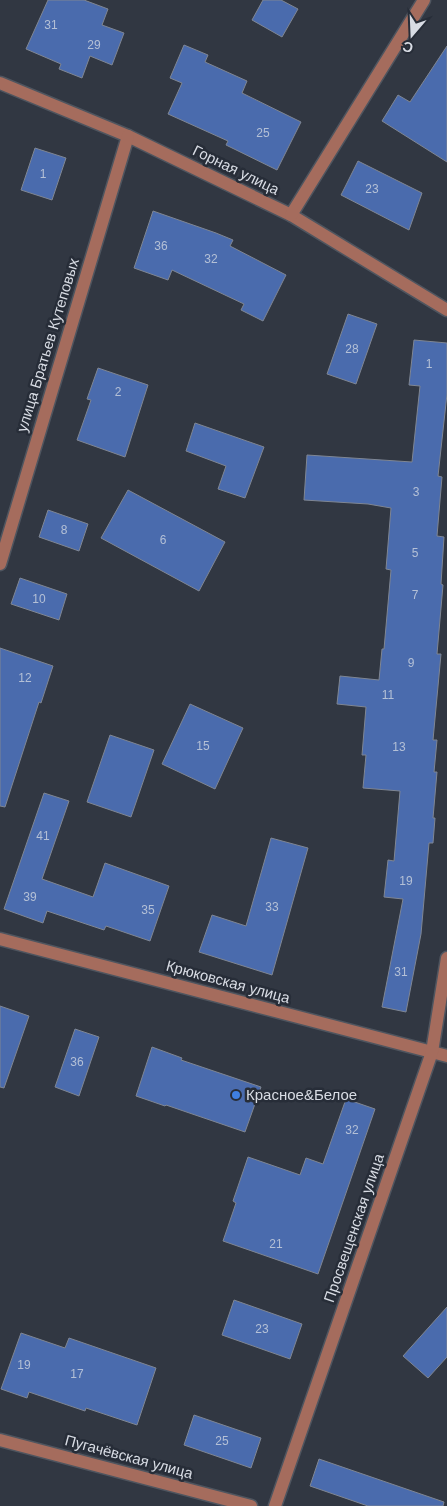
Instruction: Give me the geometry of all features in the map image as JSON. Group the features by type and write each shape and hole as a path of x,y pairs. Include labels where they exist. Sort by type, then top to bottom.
{"street":[{"path":"291,215 424,0"},
{"name":"Горная улица","path":"0,82 128,136 291,215 447,310"},
{"name":"улица Братьев Кутеповых","path":"0,564 128,136"},
{"name":"Крюковская улица","path":"0,939 447,1056"},
{"name":"Просвещенская улица","path":"276,1506 432,1052 447,958"},
{"name":"Пугачёвская улица","path":"0,1440 251,1506"}],"building":[{"path":"48,0 84,0 108,9 102,25 124,33 112,65 90,56 82,78 59,69 61,64 26,49"},
{"path":"263,0 281,0 298,9 282,37 252,20"},
{"path":"184,45 208,55 205,62 247,81 242,93 301,122 277,170 226,145 228,141 168,114 182,83 170,78"},
{"path":"447,46 447,162 382,121 398,95 410,102"},
{"path":"35,148 66,158 52,200 21,190"},
{"path":"358,161 422,193 409,230 341,195"},
{"path":"153,211 233,240 230,246 286,275 263,321 241,310 244,304 172,270 168,280 134,268"},
{"path":"348,314 377,324 356,384 327,374"},
{"path":"414,340 447,343 447,394 438,476 442,477 437,536 444,537 441,584 443,585 437,654 441,654 433,740 437,740 434,772 437,772 433,818 435,818 433,843 429,843 421,934 406,1012 382,1007 403,899 384,897 388,860 394,861 400,791 363,788 366,755 362,755 366,707 337,704 340,676 379,680 382,649 384,649 391,570 386,569 391,508 368,504 304,500 307,455 412,462 420,386 409,385"},
{"path":"98,368 148,385 125,457 77,440 91,400 87,399"},
{"path":"195,423 264,447 245,498 218,489 226,466 186,451"},
{"path":"128,490 225,542 199,591 101,538"},
{"path":"48,510 88,524 79,551 39,537"},
{"path":"20,578 67,594 59,620 11,604"},
{"path":"0,648 53,666 41,703 39,702 5,807 0,806"},
{"path":"190,704 243,728 215,789 162,764"},
{"path":"110,735 154,750 131,817 87,802"},
{"path":"44,793 69,801 42,879 93,897 105,863 169,886 150,941 106,926 104,930 47,911 43,923 4,909"},
{"path":"271,838 308,848 272,975 199,952 212,915 246,926"},
{"path":"0,1006 29,1016 4,1088 0,1087"},
{"path":"75,1029 99,1037 79,1096 55,1087"},
{"path":"152,1047 182,1058 181,1060 261,1087 245,1132 136,1096"},
{"path":"346,1099 375,1109 318,1274 223,1241 236,1203 233,1201 248,1157 300,1175 306,1158 323,1164"},
{"path":"234,1300 302,1324 290,1359 222,1335"},
{"path":"447,1307 447,1357 428,1378 403,1356"},
{"path":"21,1333 65,1348 69,1338 156,1368 137,1425 86,1408 85,1411 29,1392 27,1398 1,1389"},
{"path":"194,1415 261,1438 251,1468 184,1445"},
{"path":"319,1459 444,1502 443,1506 368,1506 310,1486"}],"place":[{"name":"Красное&Белое","path":"236,1095"}]}
